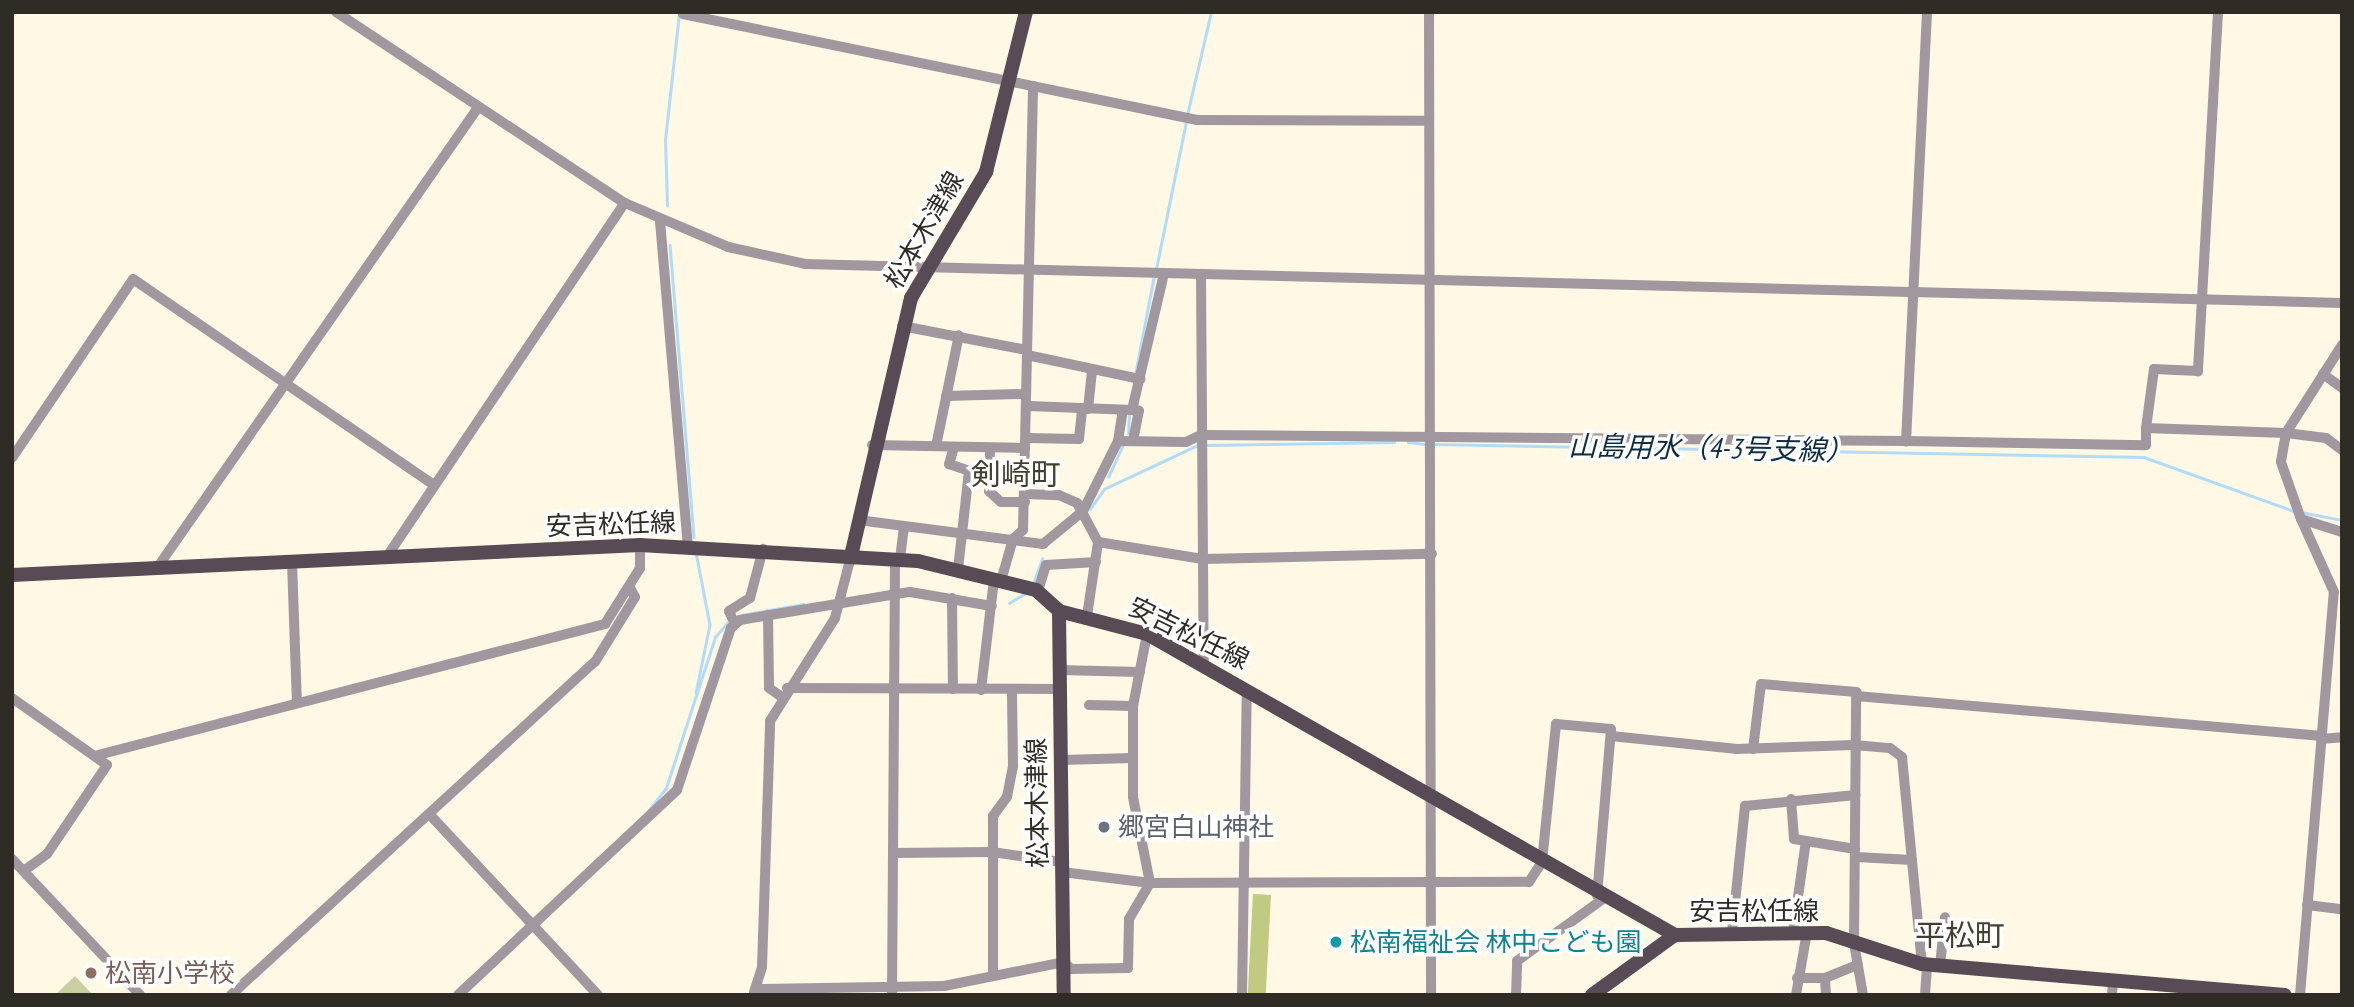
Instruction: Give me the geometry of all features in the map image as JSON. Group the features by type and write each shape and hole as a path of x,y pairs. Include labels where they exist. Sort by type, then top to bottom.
{"main road":[{"name":"松本木津線","path":"851,556 872,446 902,326 925,269 986,172 1011,81 1026,12"},
{"name":"安吉松任線","path":"12,575 640,545 898,559 958,569 1032,589 1059,611 1087,616 1147,634 1247,689 1600,897 1675,935 1800,932 1854,943 1930,965 2112,988 2285,995"},
{"name":"松本木津線","path":"1059,611 1064,995"},
{"path":"1592,995 1675,935"}],"street":[{"path":"336,12 477,109 625,203 660,221 728,247 805,264 1149,274 2204,295 2342,303"},
{"path":"1429,12 1429,441 1433,800 1430,995"},
{"path":"1906,441 1927,12"},
{"path":"1118,441 1906,441 2146,444 2154,369 2198,371 2218,12"},
{"path":"683,14 1187,118 1428,121"},
{"path":"981,690 998,580 1013,539 1023,530 1033,86"},
{"path":"158,568 283,381 477,109"},
{"path":"386,558 625,203"},
{"path":"660,221 688,546"},
{"path":"858,520 904,527 964,531 1042,544 1083,511 1118,441 1129,410 1162,274"},
{"path":"1201,275 1204,665"},
{"path":"12,458 133,279 434,485"},
{"path":"902,326 958,335 1092,371 1136,378"},
{"path":"936,446 958,335"},
{"path":"2300,995 2334,592 2299,514 2281,462 2286,433 2342,345"},
{"path":"872,446 990,448 1079,439 1092,371"},
{"path":"2323,374 2342,388"},
{"path":"946,396 1027,400 1085,409 1139,411 1133,441"},
{"path":"2146,428 2286,433 2326,438 2342,450"},
{"path":"954,447 950,464 969,471 969,492 958,569"},
{"path":"989,491 990,448"},
{"path":"969,492 989,491 1001,502 1059,495 1083,511 1098,542 1087,616"},
{"path":"2299,514 2342,532"},
{"path":"892,991 894,590 904,527"},
{"path":"1098,542 1203,559 1432,554"},
{"path":"98,755 606,624 630,589 640,568 640,545"},
{"path":"458,995 529,923 677,790 734,620 750,598 762,550"},
{"path":"851,556 841,600 822,643 784,692 767,737 762,967 754,992 892,991 1064,962 1071,969 1128,968 1129,919 1150,883 1133,797 1133,706 1147,634"},
{"path":"292,562 297,702"},
{"path":"1032,589 1046,565 1096,562"},
{"path":"231,995 432,817 595,662 635,597 630,589"},
{"path":"734,620 894,590 992,606"},
{"path":"952,598 953,689"},
{"path":"768,615 769,688 784,692 1060,689"},
{"path":"1059,670 1140,672"},
{"path":"1753,749 1761,684 1857,692"},
{"path":"1242,995 1247,689"},
{"path":"993,976 993,816 1007,797 1013,766 1012,690"},
{"path":"1863,995 1854,943 1856,696 2322,738 2342,737"},
{"path":"12,698 98,755 107,765 47,854 25,870"},
{"path":"1089,705 1133,706"},
{"path":"894,853 992,852 1150,883 1529,882 1542,862 1556,724 1611,729 1600,897 1517,961 1516,995"},
{"path":"1611,736 1753,749 1854,745 1890,748 1902,757 1912,860 1930,965"},
{"path":"1061,760 1133,758"},
{"path":"1732,932 1744,809 1756,800 1855,795"},
{"path":"1791,799 1794,839 1856,853 1912,860"},
{"path":"432,817 598,995"},
{"path":"1796,995 1806,841"},
{"path":"12,859 140,995"},
{"path":"2307,905 2342,909"},
{"path":"1925,995 1930,965 1945,917"},
{"path":"1797,978 1825,978 1858,965"},
{"path":"1825,978 1826,995"}],"green space":[{"path":"1253,894 1271,895 1266,995 1248,995"},
{"path":"75,976 93,995 55,995"}],"waterway":[{"path":"1187,115 1211,12"},
{"path":"667,206 665,140 679,14"},
{"path":"1156,269 1186,121"},
{"path":"670,245 694,537"},
{"path":"1135,375 1154,275"},
{"path":"1128,434 1129,413"},
{"name":"山島用水（4-3号支線）","path":"1205,445 1394,442"},
{"name":"山島用水（4-3号支線）","path":"1408,442 1425,444"},
{"name":"山島用水（4-3号支線）","path":"1432,444 2144,457 2294,511"},
{"path":"1108,477 1123,445"},
{"name":"山島用水（4-3号支線）","path":"1090,509 1104,489 1198,445"},
{"name":"山島用水（4-3号支線）","path":"2301,512 2342,520"},
{"path":"696,552 710,625 696,693"},
{"path":"1033,584 1042,559"},
{"path":"1009,603 1024,594"},
{"path":"741,615 803,604"},
{"path":"648,811 666,788 715,637 729,621"}],"place":[{"name":"郷宮白山神社","path":"1104,827"},
{"name":"松南福祉会 林中こども園","path":"1336,942"},
{"name":"松南小学校","path":"91,973"}],"district":[{"name":"剣崎町","path":"1016,474"},
{"name":"平松町","path":"1960,935"}]}
